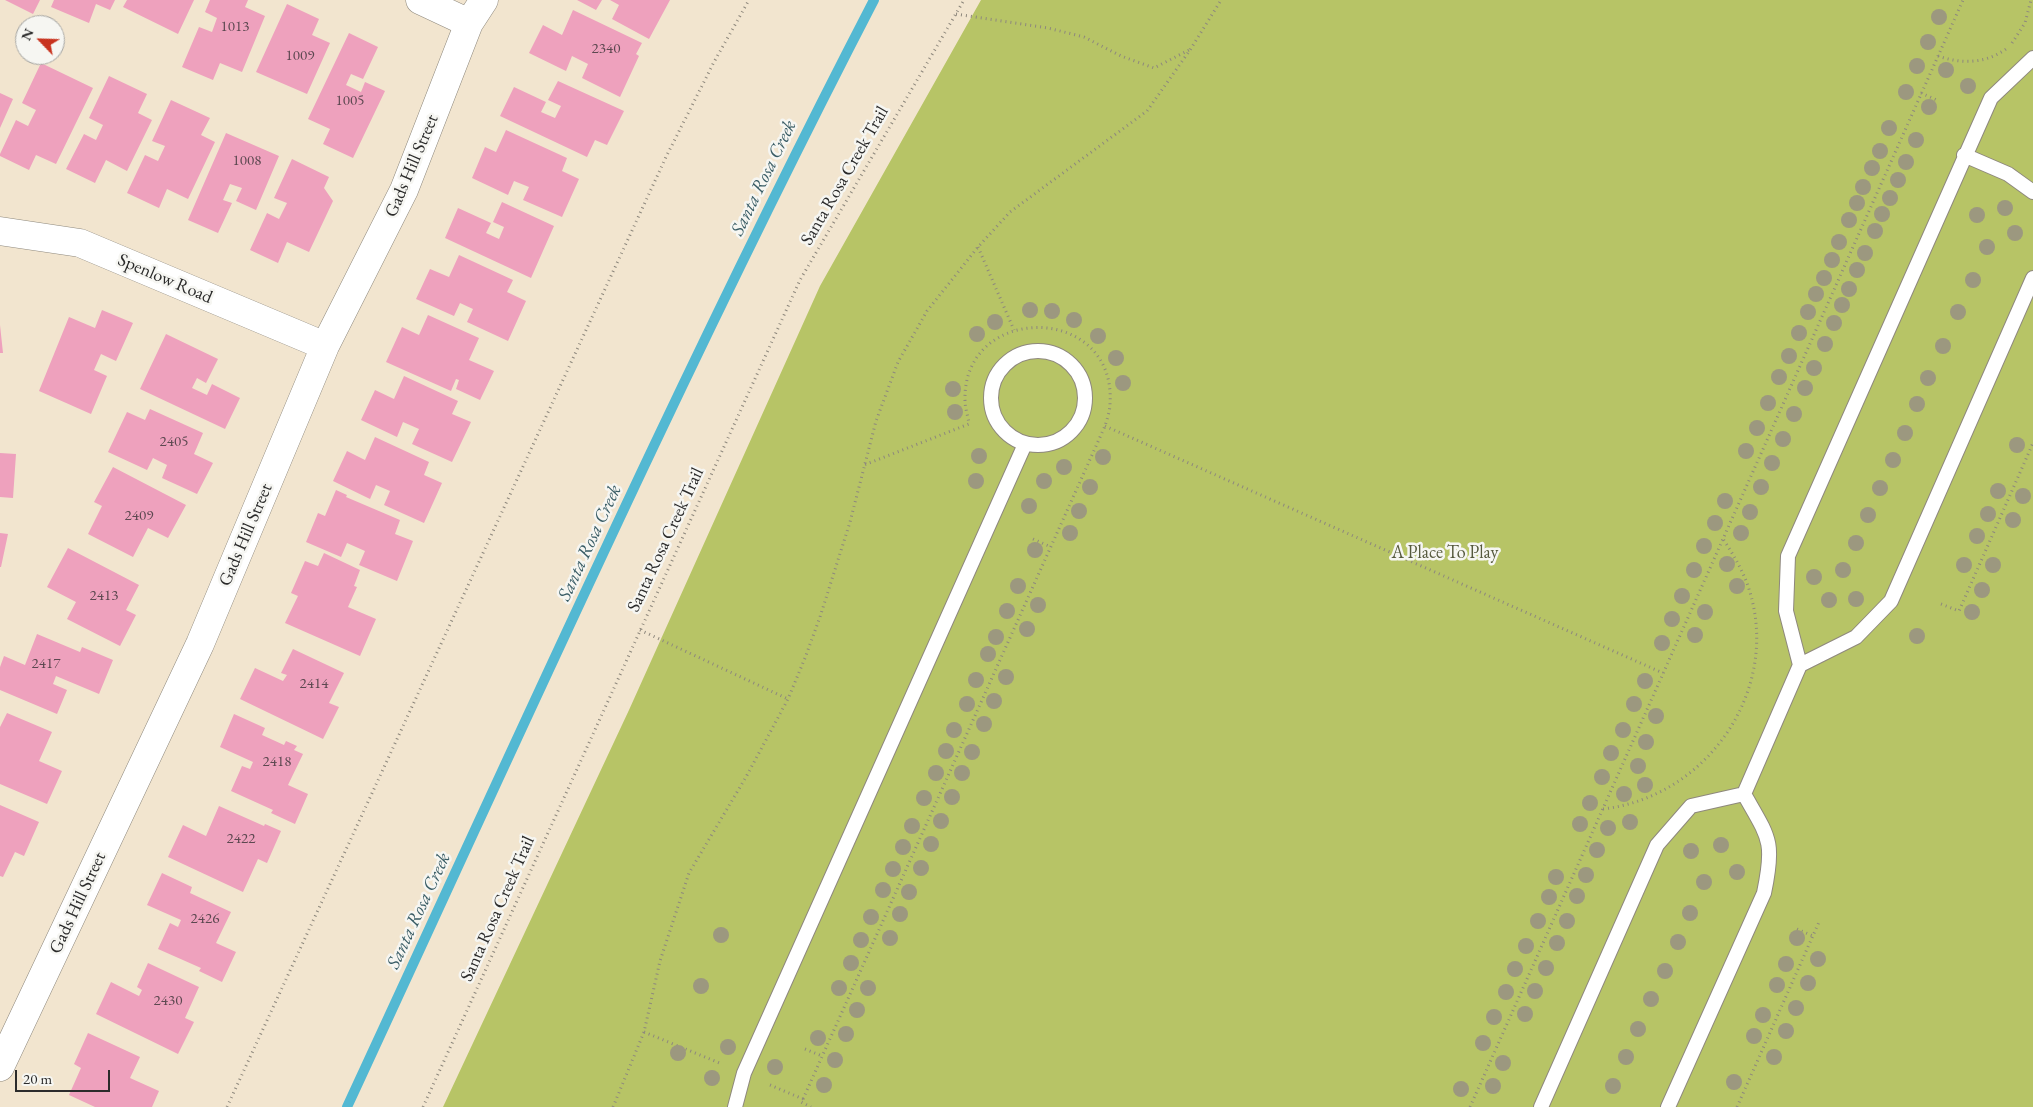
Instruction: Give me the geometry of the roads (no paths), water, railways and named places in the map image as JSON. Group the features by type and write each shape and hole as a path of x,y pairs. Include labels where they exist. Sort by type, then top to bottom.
{"street":[{"path":"420,0 469,23"},
{"name":"Gads Hill Street","path":"0,1067 200,644 325,346 404,190 469,23 484,0"},
{"name":"Spenlow Road","path":"0,231 80,242 325,346"}],"lane":[{"path":"1744,794 1800,665 1786,611 1788,556 1990,98 2033,58"},
{"path":"1964,155 2008,174 2033,192"},
{"path":"1800,665 1856,637 1891,602 2033,278"},
{"path":"1039,350 1054,353 1067,360 1076,369 1083,381 1085,400 1081,420 1063,439 1044,445 1025,444 1011,437 1000,427 992,406 993,384 1000,370 1010,360 1024,352 1039,350"},
{"path":"735,1107 744,1073 1025,444"},
{"path":"1541,1107 1657,845 1691,806 1744,794"},
{"path":"1668,1107 1764,893 1771,860 1768,836 1744,794"}],"waterway":[{"name":"Santa Rosa Creek","path":"347,1107 604,550 804,137 874,0"}],"park label":[{"name":"A Place To Play","path":"1445,553"}]}
